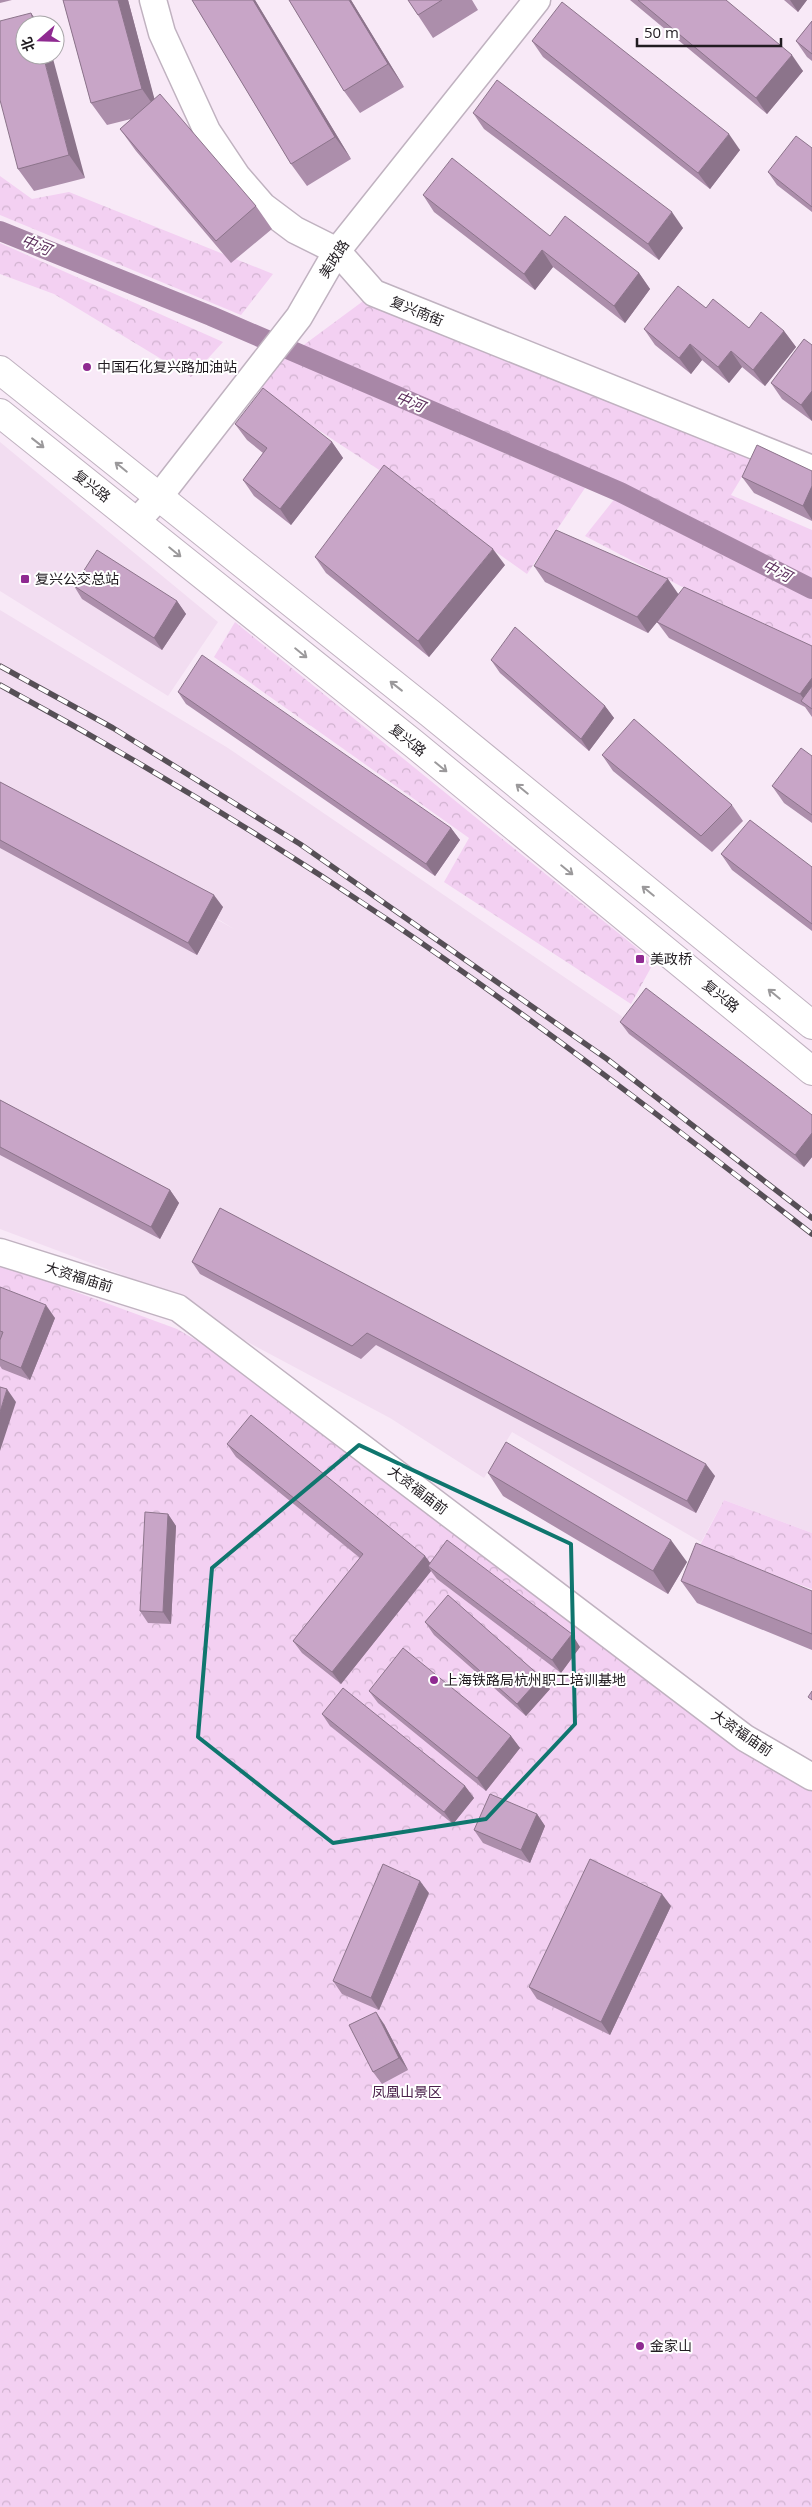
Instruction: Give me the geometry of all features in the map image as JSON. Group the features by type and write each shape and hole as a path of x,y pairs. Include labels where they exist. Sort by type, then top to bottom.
{"main road":[{"path":"0,370 423,708 812,1025"},
{"name":"复兴路","path":"0,413 422,751 812,1071"}],"street":[{"name":"复兴南街","path":"153,0 162,33 195,107 207,131 237,176 263,206 295,230 338,250 374,293 812,469"},
{"name":"美政路","path":"137,521 158,498 299,317 338,250 537,0"},
{"name":"大资福庙前","path":"0,1252 178,1308 745,1738 812,1777"}],"highlighted area":[{"path":"359,1445 571,1544 575,1724 486,1819 333,1843 198,1737 212,1568"}],"shaded area":[{"path":"0,442 218,622 168,696 0,591"},
{"path":"0,610 228,748 689,1062 812,1157 812,1533 724,1500 701,1542 512,1432 484,1478 390,1418 120,1274 0,1229 0,800 234,929 0,784"}],"green space":[{"path":"0,176 32,199 69,192 273,274 241,315 0,215"},
{"path":"0,243 223,342 191,377 54,294 0,274"},
{"path":"374,293 755,455 731,495 812,530 812,579 609,477 301,347"},
{"path":"283,357 585,488 527,574 396,481 259,391"},
{"path":"620,492 812,589 812,655 585,536"},
{"path":"235,622 654,962 631,1004 444,882 469,838 214,657"},
{"name":"凤凰山景区","path":"0,1264 177,1329 275,1386 812,1768 812,2507 0,2507"},
{"path":"724,1500 812,1533 812,1589 698,1549"}],"building":[{"path":"63,0 118,0 142,89 91,103"},
{"path":"192,0 253,0 335,137 291,164"},
{"path":"289,0 349,0 388,64 344,91"},
{"path":"408,0 442,0 418,15"},
{"path":"638,0 726,0 792,55 756,98"},
{"path":"562,2 729,134 698,173 532,41"},
{"path":"15,17 15,65 46,65 69,155 18,169 0,100 0,21"},
{"path":"812,21 812,54 796,41"},
{"path":"497,80 672,212 648,244 473,113"},
{"path":"160,94 256,206 216,241 120,129"},
{"path":"796,136 812,148 812,207 768,172"},
{"path":"452,158 550,236 565,216 639,273 614,306 542,250 524,274 423,195"},
{"path":"678,286 706,308 713,299 749,328 761,312 784,331 753,370 731,351 718,367 690,344 679,358 644,329"},
{"path":"804,339 812,345 812,391 801,405 771,383"},
{"path":"263,388 332,442 280,509 243,480 267,448 235,424"},
{"path":"757,445 812,471 812,486 803,506 742,477"},
{"path":"384,465 493,549 418,641 315,557"},
{"path":"556,530 668,579 637,617 534,566"},
{"path":"97,550 177,601 154,638 74,586"},
{"path":"684,587 812,646 812,678 800,694 657,622"},
{"path":"515,627 605,706 581,739 491,660"},
{"path":"202,655 451,828 426,864 178,692"},
{"path":"812,686 812,709 801,701"},
{"path":"634,719 732,805 701,836 602,755"},
{"path":"801,748 812,756 812,815 772,786"},
{"path":"0,782 214,895 188,943 0,840"},
{"path":"750,820 812,867 812,924 721,854"},
{"path":"646,988 812,1115 812,1133 795,1155 620,1022"},
{"path":"0,1100 170,1190 151,1227 0,1147"},
{"path":"220,1208 706,1464 687,1501 367,1333 352,1346 192,1262"},
{"path":"0,1287 46,1305 21,1368 0,1359 0,1340 3,1332 0,1331"},
{"path":"0,1387 7,1389 0,1412"},
{"path":"251,1415 425,1556 332,1672 293,1641 363,1554 227,1444"},
{"path":"506,1442 671,1540 653,1571 488,1473"},
{"path":"145,1512 168,1514 163,1612 140,1611"},
{"path":"447,1540 572,1634 552,1660 428,1566"},
{"path":"696,1543 812,1591 812,1634 681,1581"},
{"path":"448,1595 541,1677 517,1704 425,1622"},
{"path":"403,1648 511,1736 477,1778 369,1691"},
{"path":"343,1688 465,1786 444,1812 322,1714"},
{"path":"812,1691 812,1700 808,1697"},
{"path":"490,1794 537,1814 521,1850 474,1830"},
{"path":"590,1859 662,1894 601,2022 529,1987"},
{"path":"383,1864 420,1881 371,1998 333,1981"},
{"path":"376,2012 399,2058 373,2072 349,2025"}],"waterway":[{"name":"中河","path":"0,231 211,316 620,492 812,589"}],"railway":[{"path":"0,666 113,728 300,844 607,1059 812,1218"},
{"path":"0,685 99,740 197,798 388,920 550,1034 812,1234"}],"place":[{"name":"中国石化复兴路加油站","path":"87,367"},
{"name":"复兴公交总站","path":"25,579"},
{"name":"美政桥","path":"640,959"},
{"name":"上海铁路局杭州职工培训基地","path":"434,1680"},
{"name":"金家山","path":"640,2346"}]}
